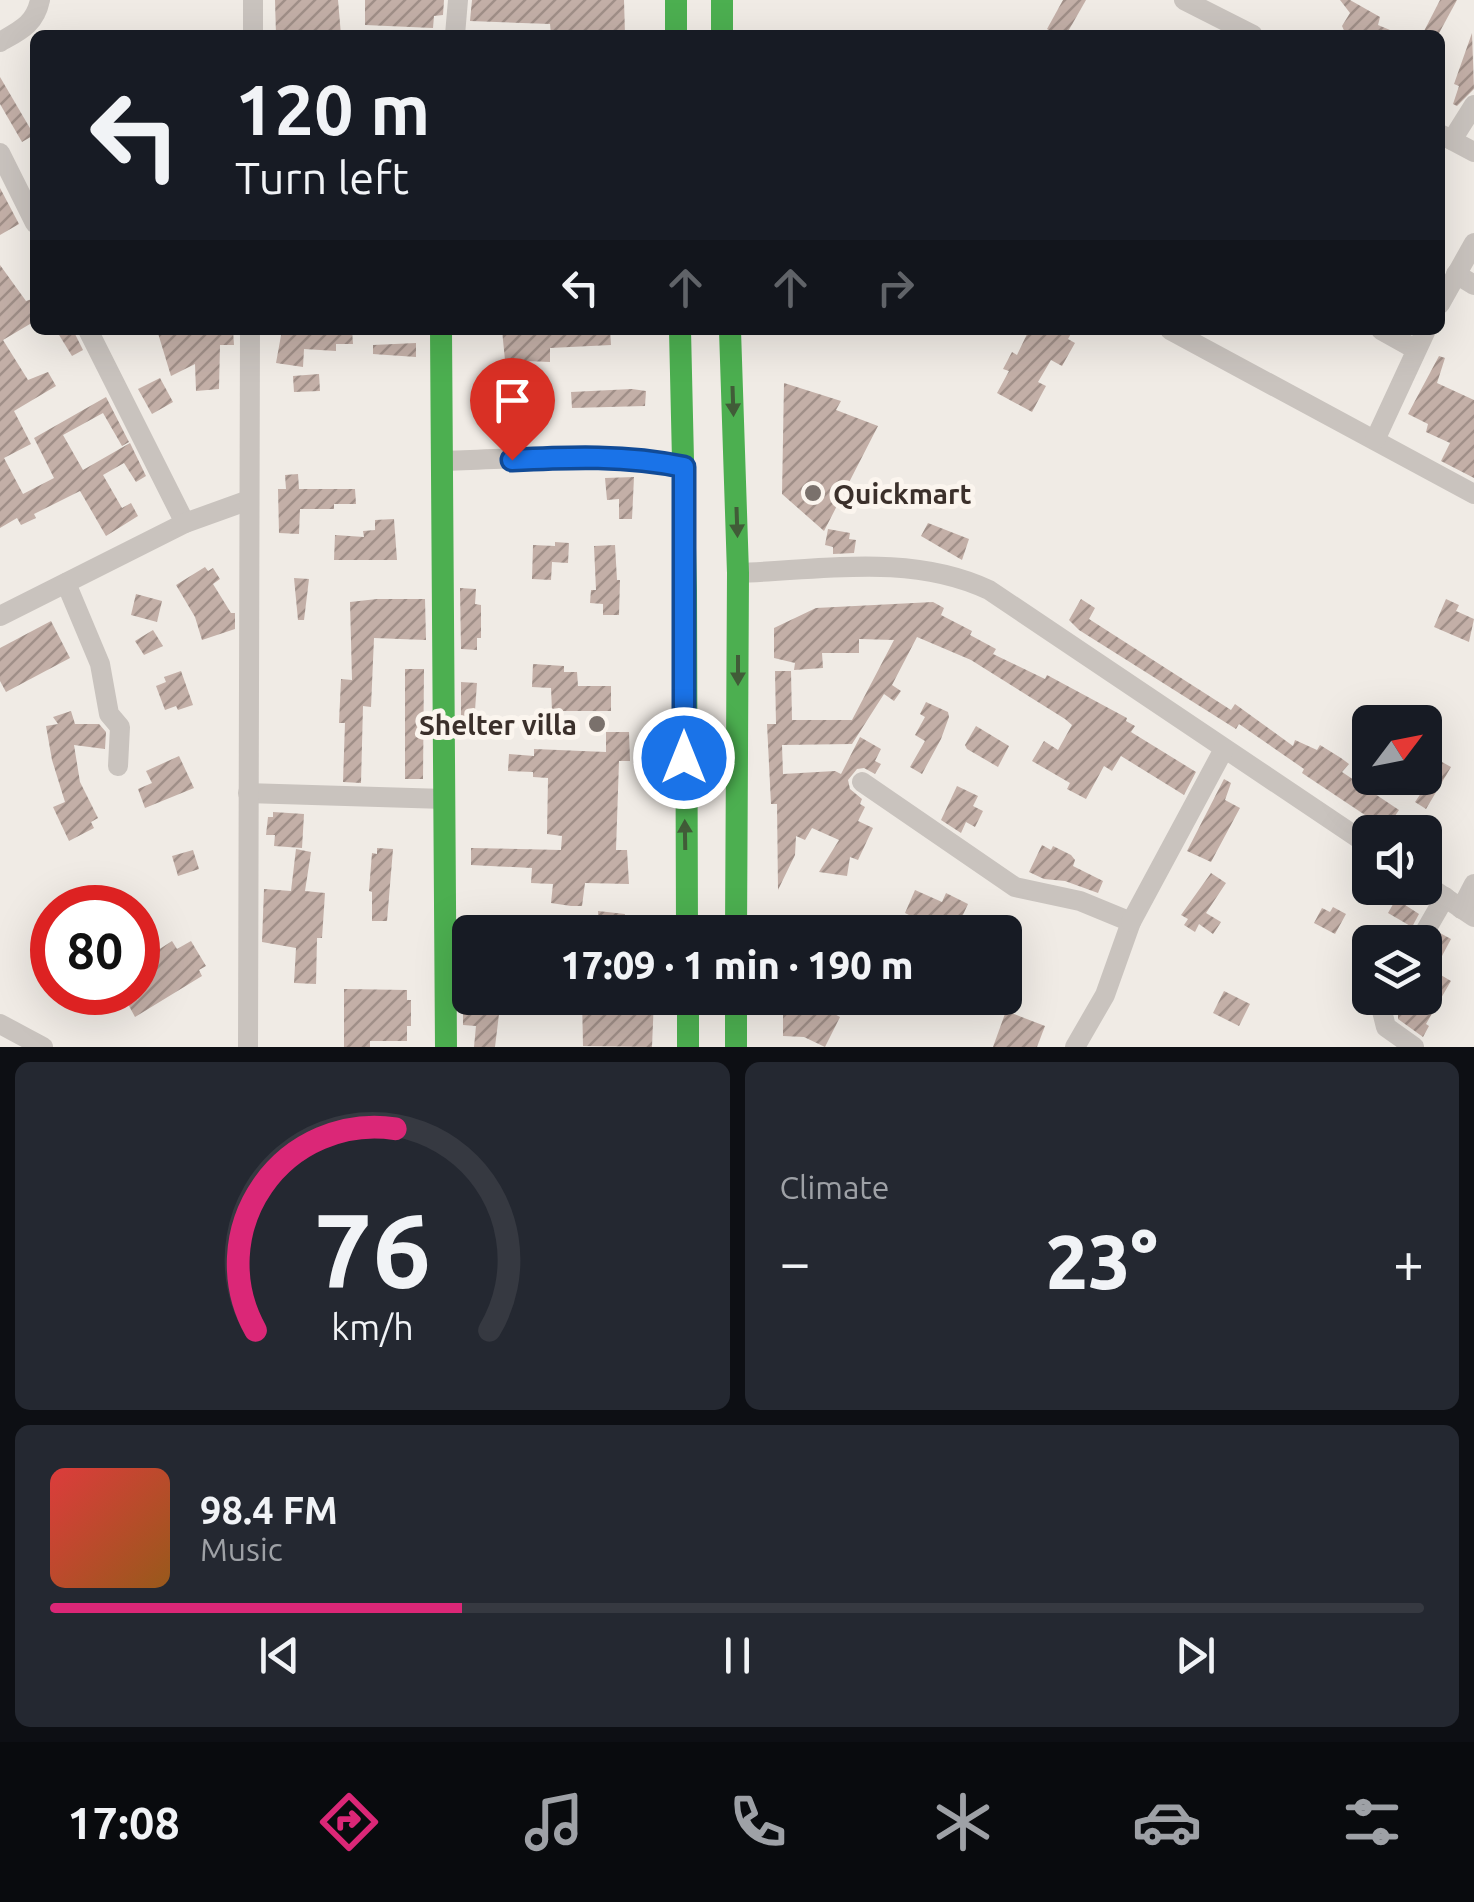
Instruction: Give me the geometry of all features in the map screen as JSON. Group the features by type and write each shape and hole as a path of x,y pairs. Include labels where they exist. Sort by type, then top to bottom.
{"main road":[{"path":"676,0 676,30"},
{"path":"722,0 722,30"},
{"path":"441,335 446,1047"},
{"path":"681,335 704,475 738,573 736,915"},
{"path":"688,915 704,475 729,335"},
{"path":"688,1015 688,1047"},
{"path":"736,1015 736,1047"}],"street":[{"path":"0,42 27,27 37,16 40,0"},
{"path":"253,0 253,30"},
{"path":"455,30 458,0"},
{"path":"1184,0 1237,30"},
{"path":"1474,105 1446,137 1474,152"},
{"path":"0,153 30,213"},
{"path":"1445,299 1465,280 1474,243"},
{"path":"90,335 184,523"},
{"path":"248,1047 250,335"},
{"path":"1179,335 1474,494"},
{"path":"1390,335 1416,349"},
{"path":"1374,440 1423,335"},
{"path":"442,461 583,456 643,459 704,475"},
{"path":"0,616 184,523 249,500"},
{"path":"738,573 899,566 969,580 1352,834"},
{"path":"66,583 100,664 109,714 120,726 118,766"},
{"path":"1076,1047 1105,994 1131,922 1224,749"},
{"path":"862,782 1015,887 1080,901 1131,922"},
{"path":"248,793 445,799"},
{"path":"1440,925 1460,908 1474,884"},
{"path":"1383,1015 1386,1027 1414,1047"},
{"path":"0,1024 43,1047"}],"building":[{"path":"275,0 338,0 341,30 276,30"},
{"path":"365,0 444,0 443,15 434,16 433,28 365,25"},
{"path":"472,0 624,0 625,30 551,30 550,24 470,21"},
{"path":"1063,0 1086,0 1069,30 1047,29"},
{"path":"1340,0 1350,0 1380,17 1378,25 1390,30 1344,30 1342,26 1350,13"},
{"path":"1440,0 1457,0 1441,30 1425,30"},
{"path":"1472,33 1474,89 1457,106 1453,104 1459,86 1454,84"},
{"path":"0,77 30,128 30,137 22,142 0,104"},
{"path":"0,188 19,224 0,235"},
{"path":"0,265 26,301 30,300 30,324 3,340 28,380 48,372 56,386 14,411 31,444 4,458 23,494 54,478 34,438 106,397 129,442 122,446 103,413 63,435 83,470 130,443 146,476 136,482 124,463 103,475 122,508 131,503 138,516 106,536 80,491 34,514 36,518 21,525 17,518 0,528"},
{"path":"59,335 76,335 83,350 72,356"},
{"path":"159,335 233,335 234,345 220,345 219,389 196,391 195,364 171,376"},
{"path":"281,335 352,335 353,344 336,344 336,351 304,349 303,367 276,363"},
{"path":"502,335 610,335 611,345 550,348 550,362 505,360"},
{"path":"1027,335 1070,335 1068,339 1075,343 1062,366 1051,360 1038,382 1046,386 1032,412 997,393 1009,371 1003,369 1012,352 1017,355"},
{"path":"416,343 416,357 373,354 373,345"},
{"path":"1439,356 1445,358 1437,383 1474,400 1474,478 1441,461 1450,443 1426,432 1428,424 1408,414"},
{"path":"319,374 320,391 294,392 293,376"},
{"path":"160,378 173,402 152,414 138,389"},
{"path":"784,383 841,401 836,410 878,426 824,531 782,494"},
{"path":"646,391 645,406 572,408 571,392"},
{"path":"298,474 299,489 355,489 356,504 334,504 334,509 300,509 299,534 279,533 278,489 286,489 285,475"},
{"path":"634,477 632,519 619,519 619,499 607,500 605,478"},
{"path":"394,519 397,560 334,560 335,535 364,537 363,531 375,530 375,520"},
{"path":"928,523 969,539 962,560 921,536"},
{"path":"828,529 850,533 849,539 856,540 854,553 833,554 833,547 825,545"},
{"path":"555,542 569,543 568,563 552,562 551,580 532,579 533,545 555,546"},
{"path":"615,545 619,615 603,615 603,604 590,603 591,590 596,590 594,546"},
{"path":"205,567 208,571 213,568 220,579 213,584 231,613 235,613 235,629 202,640 195,617 176,585"},
{"path":"294,578 309,579 304,620 298,620"},
{"path":"460,588 476,589 475,604 481,605 477,650 461,649"},
{"path":"136,594 162,601 157,622 131,615"},
{"path":"425,599 426,640 374,638 371,707 363,706 361,783 343,782 345,723 339,723 341,679 352,680 350,602"},
{"path":"1081,599 1095,608 1089,619 1231,710 1235,704 1293,746 1295,740 1317,750 1320,745 1349,764 1342,772 1352,779 1352,795 1376,795 1399,810 1396,815 1365,815 1239,724 1236,729 1069,620"},
{"path":"1446,599 1459,605 1456,611 1474,619 1469,642 1434,627"},
{"path":"933,602 944,608 941,615 996,649 993,654 1045,679 1047,675 1127,718 1135,726 1131,732 1196,772 1184,795 1121,756 1112,771 1104,766 1086,799 1067,789 1070,783 1032,761 1044,741 1058,750 1072,725 971,660 917,637 892,685 901,691 894,701 884,694 852,744 782,745 783,774 841,774 860,737 881,749 875,761 881,764 875,774 857,769 848,780 850,789 865,807 858,821 873,828 858,860 850,857 847,876 819,872 839,840 812,828 805,840 796,836 795,855 778,890 777,804 771,804 767,724 776,724 775,671 791,671 792,720 852,720 894,640 859,639 859,653 822,653 823,668 794,670 795,663 774,658 774,628 816,608"},
{"path":"51,621 70,658 6,692 0,681 0,648"},
{"path":"153,630 163,646 144,655 135,641"},
{"path":"533,664 564,666 564,672 577,672 578,686 611,686 611,711 552,711 551,688 532,687"},
{"path":"405,669 424,669 423,779 405,779"},
{"path":"181,671 193,705 165,710 156,686 166,682 164,677"},
{"path":"461,682 477,683 473,737 461,736"},
{"path":"926,702 948,712 949,717 922,774 910,767 925,741 915,735 925,717 920,714"},
{"path":"71,711 75,724 99,724 106,732 105,749 74,745 80,782 98,818 91,822 94,828 69,841 53,807 65,802 46,726 58,724 53,717"},
{"path":"976,726 1009,746 998,767 967,749 965,745"},
{"path":"606,732 629,732 630,761 619,761 616,850 627,850 629,884 585,883 582,906 571,906 551,903 553,884 531,883 532,868 471,865 471,848 561,850 562,836 547,834 548,778 533,777 533,772 508,771 509,754 534,756 534,749 606,752"},
{"path":"179,756 194,788 145,808 138,789 152,783 146,771"},
{"path":"1442,762 1451,767 1442,782"},
{"path":"1224,779 1231,783 1225,800 1240,808 1211,862 1187,851"},
{"path":"957,786 978,796 973,806 983,811 975,827 966,822 961,833 941,820"},
{"path":"1420,795 1434,795 1426,809 1415,802"},
{"path":"273,812 304,814 302,848 274,846 275,835 266,835 268,817 273,817"},
{"path":"1042,845 1071,855 1075,860 1073,866 1103,881 1098,893 1029,872"},
{"path":"377,848 393,849 387,921 372,921 369,891 372,853 377,854"},
{"path":"296,849 311,852 305,891 325,893 322,938 317,938 316,984 294,983 296,948 262,942 264,889 291,891"},
{"path":"193,850 199,869 178,876 172,856"},
{"path":"1211,873 1226,883 1206,913 1221,922 1213,934 1199,924 1195,932 1184,925 1188,919 1181,915"},
{"path":"915,890 942,902 946,893 968,904 963,915 905,913"},
{"path":"1393,905 1405,905 1419,914 1413,925 1409,925 1388,913"},
{"path":"1333,907 1346,914 1335,934 1314,923 1322,908 1330,912"},
{"path":"598,911 625,914 625,915 598,915"},
{"path":"1442,934 1451,939 1442,956"},
{"path":"172,941 177,949 191,941 206,966 199,970 202,976 160,1002 160,949"},
{"path":"1442,976 1451,981 1442,996"},
{"path":"344,989 407,990 411,1026 407,1026 407,1041 370,1041 370,1047 344,1047"},
{"path":"1224,991 1250,1004 1239,1026 1213,1013"},
{"path":"463,1015 499,1015 495,1047 474,1047 476,1026 463,1025"},
{"path":"582,1015 653,1015 652,1047 583,1046"},
{"path":"783,1015 840,1017 825,1047 804,1037 783,1036"},
{"path":"1005,1015 1016,1015 1045,1026 1037,1047 993,1047"},
{"path":"1398,1015 1431,1015 1423,1037 1398,1019"}],"traffic: fast":[{"path":"676,0 676,30"},
{"path":"722,0 722,30"},
{"path":"441,335 446,1047"},
{"path":"680,335 687,915"},
{"path":"730,335 738,573 736,915"},
{"path":"688,1015 688,1047"},
{"path":"736,1015 736,1047"}],"place":[{"name":"Quickmart","path":"813,493"},
{"name":"Shelter villa","path":"597,724"}],"route":[{"path":"512,460 583,456 643,459 684,467 684,758"}]}
